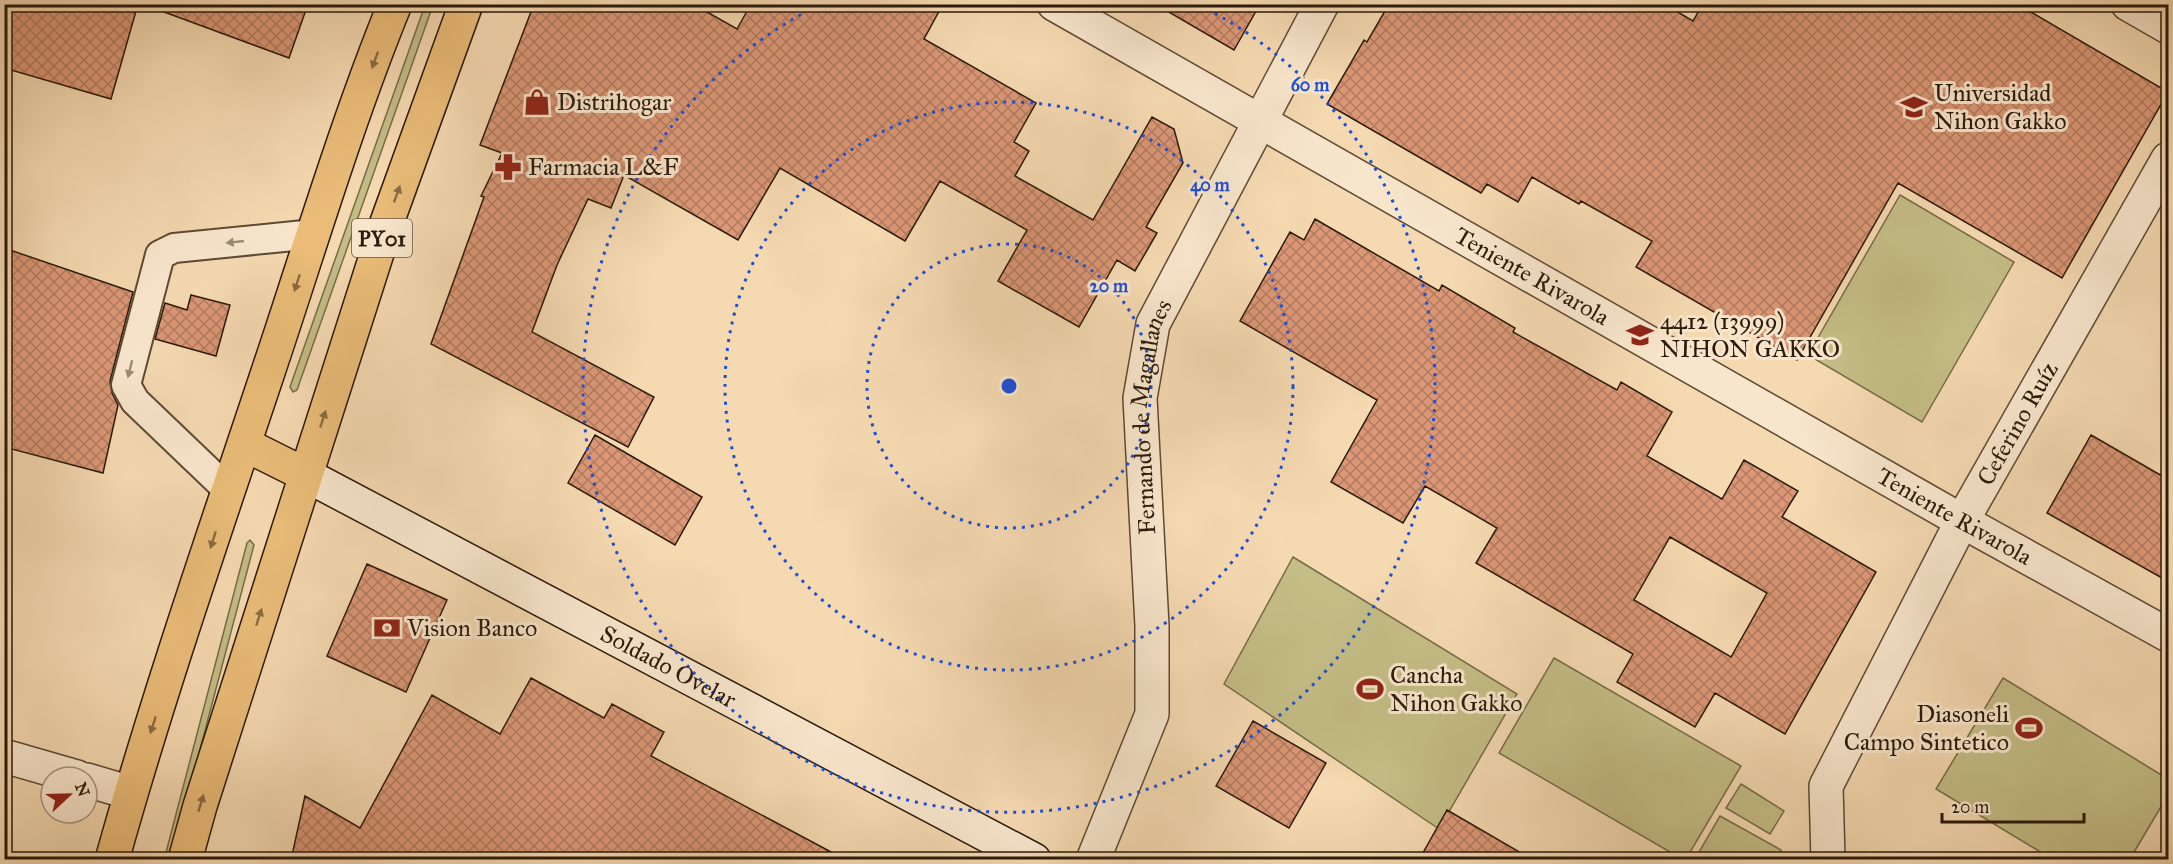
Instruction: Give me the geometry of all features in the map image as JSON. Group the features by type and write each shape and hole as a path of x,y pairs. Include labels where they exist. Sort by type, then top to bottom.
{"highway":[{"name":"PY01","path":"112,860 131,793 228,490 314,234 395,4"},
{"name":"PY01","path":"185,860 304,474 386,225 466,4"},
{"path":"244,444 304,474"}],"street":[{"name":"Teniente Rivarola","path":"1054,4 1962,521 2169,635"},
{"name":"Fernando de Magallanes","path":"1093,860 1152,714 1152,626 1140,398 1153,324 1322,4"},
{"path":"2128,4 2169,27"},
{"name":"Ceferino Ruíz","path":"1828,860 1826,786 1962,521 2169,159"},
{"name":"Soldado Ovelar","path":"304,474 1034,860"},
{"path":"5,757 39,766"},
{"path":"99,784 131,793"}],"lane":[{"path":"228,490 135,401 126,385 160,255 174,248 314,234"}],"shaded area":[{"path":"425,5 433,5 297,390 293,392 290,387"},
{"path":"1900,195 2014,262 1922,422 1808,355"},
{"path":"250,540 254,545 171,859 164,860 247,543"},
{"name":"Cancha Nihon Gakko","path":"1293,557 1517,694 1439,829 1224,684"},
{"path":"1554,658 1741,766 1686,859 1682,859 1499,753"},
{"name":"Diasoneli Campo Sintetico","path":"2003,678 2168,779 2168,795 2130,859 2052,859 1936,789"},
{"path":"1741,784 1784,811 1770,834 1726,808"},
{"path":"1720,816 1781,850 1776,859 1695,859"}],"building":[{"path":"4,4 138,4 111,99 4,68"},
{"path":"157,4 308,4 289,58 156,9"},
{"path":"534,4 693,4 737,29 751,4 943,4 924,39 1036,103 1014,142 1029,151 1015,176 1093,220 1152,117 1174,129 1183,163 1146,227 1157,233 1135,271 1117,260 1079,327 998,281 1027,230 940,181 905,241 780,168 738,240 624,175 611,208 588,199 557,265 532,332 654,397 628,447 431,344 484,197 481,196 502,153 480,145"},
{"path":"1155,4 1260,4 1234,50"},
{"path":"1389,4 1664,4 1693,21 1703,4 2017,4 2168,92 2062,278 1898,183 1797,360 1636,267 1652,241 1581,201 1579,204 1532,177 1518,202 1487,184 1481,193 1327,104 1364,40 1367,42"},
{"path":"1315,219 1439,291 1442,285 1515,328 1513,332 1617,390 1621,382 1672,412 1647,456 1722,499 1744,460 1798,491 1782,517 1876,572 1785,734 1715,693 1695,727 1617,682 1633,654 1476,563 1497,528 1425,486 1403,523 1331,482 1377,400 1240,321 1290,232 1304,240","holes":["1670,537 1767,593 1731,657 1634,600"]},
{"path":"4,248 133,292 110,381 112,393 118,405 103,473 4,447"},
{"path":"191,295 230,305 216,356 155,339 165,303 187,310"},
{"path":"595,435 702,497 675,545 568,483"},
{"path":"2091,435 2169,480 2169,582 2047,513"},
{"name":"Vision Banco","path":"367,564 447,600 406,692 327,656"},
{"path":"531,678 604,718 612,704 664,732 651,756 846,860 291,860 305,796 360,828 432,695 500,734"},
{"path":"1253,721 1326,763 1289,828 1216,786"},
{"path":"1447,810 1533,860 1419,860"}],"place":[{"name":"Distrihogar","path":"537,102"},
{"name":"Universidad Nihon Gakko","path":"1914,107"},
{"name":"Farmacia L&F","path":"508,167"},
{"name":"4412 (13999) NIHON GAKKO","path":"1640,335"},
{"name":"Vision Banco","path":"387,628"},
{"name":"Cancha Nihon Gakko","path":"1370,689"},
{"name":"Diasoneli Campo Sintetico","path":"2029,728"}]}
